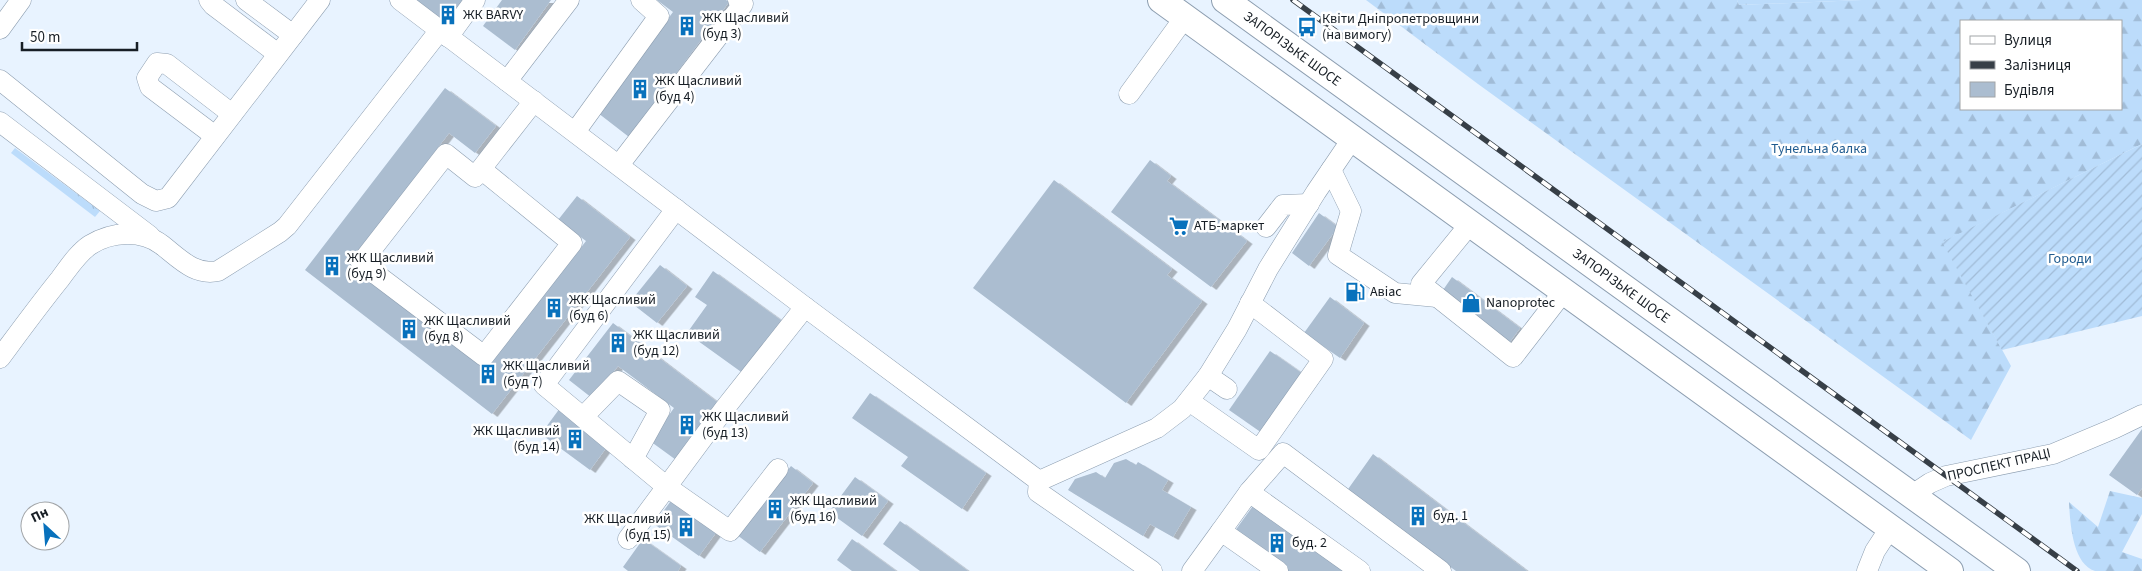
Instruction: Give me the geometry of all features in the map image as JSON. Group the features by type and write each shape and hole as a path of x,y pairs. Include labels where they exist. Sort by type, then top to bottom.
{"main road":[{"path":"1161,0 1950,571"},
{"name":"ЗАПОРІЗЬКЕ ШОСЕ","path":"1225,0 2018,571"},
{"path":"1890,528 1912,495"}],"street":[{"path":"0,29 21,0"},
{"path":"209,0 213,6 278,54"},
{"path":"246,0 293,35"},
{"path":"0,80 142,194 156,201 168,198 320,0"},
{"path":"400,0 805,307 1039,481"},
{"path":"0,122 194,269 211,272 227,266 280,232 444,33 475,0"},
{"path":"507,80 569,0"},
{"path":"575,132 659,16 641,0"},
{"path":"619,165 743,4 738,0"},
{"path":"1129,94 1185,17"},
{"path":"215,136 150,86 146,78 154,66 157,63 166,64 232,114"},
{"path":"481,169 572,243 484,356 361,263 446,154 475,176 534,101"},
{"path":"1039,481 1157,428 1169,421 1189,401 1208,376 1268,269 1352,139"},
{"path":"1331,170 1351,211 1338,255 1395,293 1437,297"},
{"path":"1266,227 1284,205 1309,204"},
{"path":"676,209 544,385 667,487 730,531 778,469"},
{"path":"1470,224 1421,284 1514,357 1564,291"},
{"path":"0,358 77,257 88,246 98,240 115,235 137,234 155,240"},
{"path":"1189,401 1259,450 1323,359 1250,303"},
{"path":"628,539 725,408 805,307"},
{"path":"1208,376 1227,389"},
{"path":"583,417 618,380 660,410 632,459"},
{"name":"ПРОСПЕКТ ПРАЦІ","path":"1912,495 1930,483 1946,476 2053,454 2142,415"},
{"path":"1192,571 1249,492 1284,453 1441,571"},
{"path":"1039,481 1038,492 1152,571"},
{"path":"1249,492 1360,571"},
{"path":"1867,571 1874,551 1890,528"},
{"path":"1221,531 1278,571"}],"green space":[{"name":"Тунельна балка","path":"1366,0 1737,0 1739,5 1862,0 2142,0 2142,144 1943,242 2011,366 1971,440 1478,84"},
{"path":"1737,0 1862,0 1739,5"},
{"name":"Городи","path":"2142,144 2142,316 2002,350 1942,242"},
{"path":"15,148 100,211 95,217 11,153"},
{"path":"2110,491 2142,498 2142,514 2122,552 2142,559 2142,571 2095,571 2087,567 2077,551 2070,520 2069,502 2098,527"}],"building":[{"name":"ЖК BARVY","path":"413,0 475,0 452,29"},
{"path":"502,0 551,0 515,50 483,26"},
{"path":"657,0 726,0 729,2 629,137 598,113 673,12"},
{"path":"445,88 496,126 475,153 449,133 350,262 487,368 586,241 558,220 577,196 630,237 492,414 305,270"},
{"name":"АТБ-маркет","path":"1150,160 1171,176 1167,181 1247,241 1211,287 1111,212"},
{"path":"1054,180 1172,269 1167,275 1202,301 1126,403 973,288"},
{"path":"1319,213 1338,227 1309,266 1292,253"},
{"path":"660,265 687,286 657,323 630,302"},
{"path":"713,271 782,321 744,374 687,333 707,305 695,297"},
{"path":"1452,277 1520,328 1509,343 1441,293"},
{"path":"1330,297 1364,323 1340,358 1304,333"},
{"path":"613,323 725,408 683,465 650,441 674,408 618,366 592,398 569,380"},
{"path":"1270,351 1303,374 1262,433 1229,410"},
{"path":"870,393 986,473 962,509 901,466 908,457 852,418"},
{"name":"ЖК Щасливий (буд 14)","path":"560,408 609,444 590,470 541,434"},
{"path":"2142,429 2142,488 2137,495 2109,475"},
{"name":"буд. 1","path":"1373,454 1527,571 1456,571 1346,492"},
{"path":"1126,459 1136,465 1138,462 1168,480 1162,490 1191,507 1173,537 1150,524 1143,536 1068,490 1075,479 1096,472 1105,478 1114,463"},
{"name":"ЖК Щасливий (буд 16)","path":"791,466 813,483 760,552 737,535"},
{"path":"855,477 888,501 862,536 829,512"},
{"name":"ЖК Щасливий (буд 15)","path":"673,498 718,530 699,556 654,524"},
{"name":"буд. 2","path":"1255,503 1352,571 1283,571 1232,535"},
{"path":"900,521 968,571 920,571 883,544"},
{"path":"643,539 681,566 678,571 628,571 623,567"},
{"path":"852,539 896,571 852,571 837,560"}],"railway":[{"path":"1293,0 2077,571"}],"place":[{"name":"ЖК BARVY","path":"448,15"},
{"name":"ЖК Щасливий (буд 3)","path":"687,26"},
{"name":"Квіти Дніпропетровщини (на вимогу)","path":"1307,27"},
{"name":"ЖК Щасливий (буд 4)","path":"640,89"},
{"name":"АТБ-маркет","path":"1179,226"},
{"name":"ЖК Щасливий (буд 9)","path":"332,266"},
{"name":"Авіас","path":"1355,292"},
{"name":"Nanoprotec","path":"1471,303"},
{"name":"ЖК Щасливий (буд 6)","path":"554,308"},
{"name":"ЖК Щасливий (буд 8)","path":"409,329"},
{"name":"ЖК Щасливий (буд 12)","path":"618,343"},
{"name":"ЖК Щасливий (буд 7)","path":"488,374"},
{"name":"ЖК Щасливий (буд 13)","path":"687,425"},
{"name":"ЖК Щасливий (буд 14)","path":"575,439"},
{"name":"ЖК Щасливий (буд 16)","path":"775,509"},
{"name":"буд. 1","path":"1418,516"},
{"name":"ЖК Щасливий (буд 15)","path":"686,527"},
{"name":"буд. 2","path":"1277,543"}]}
